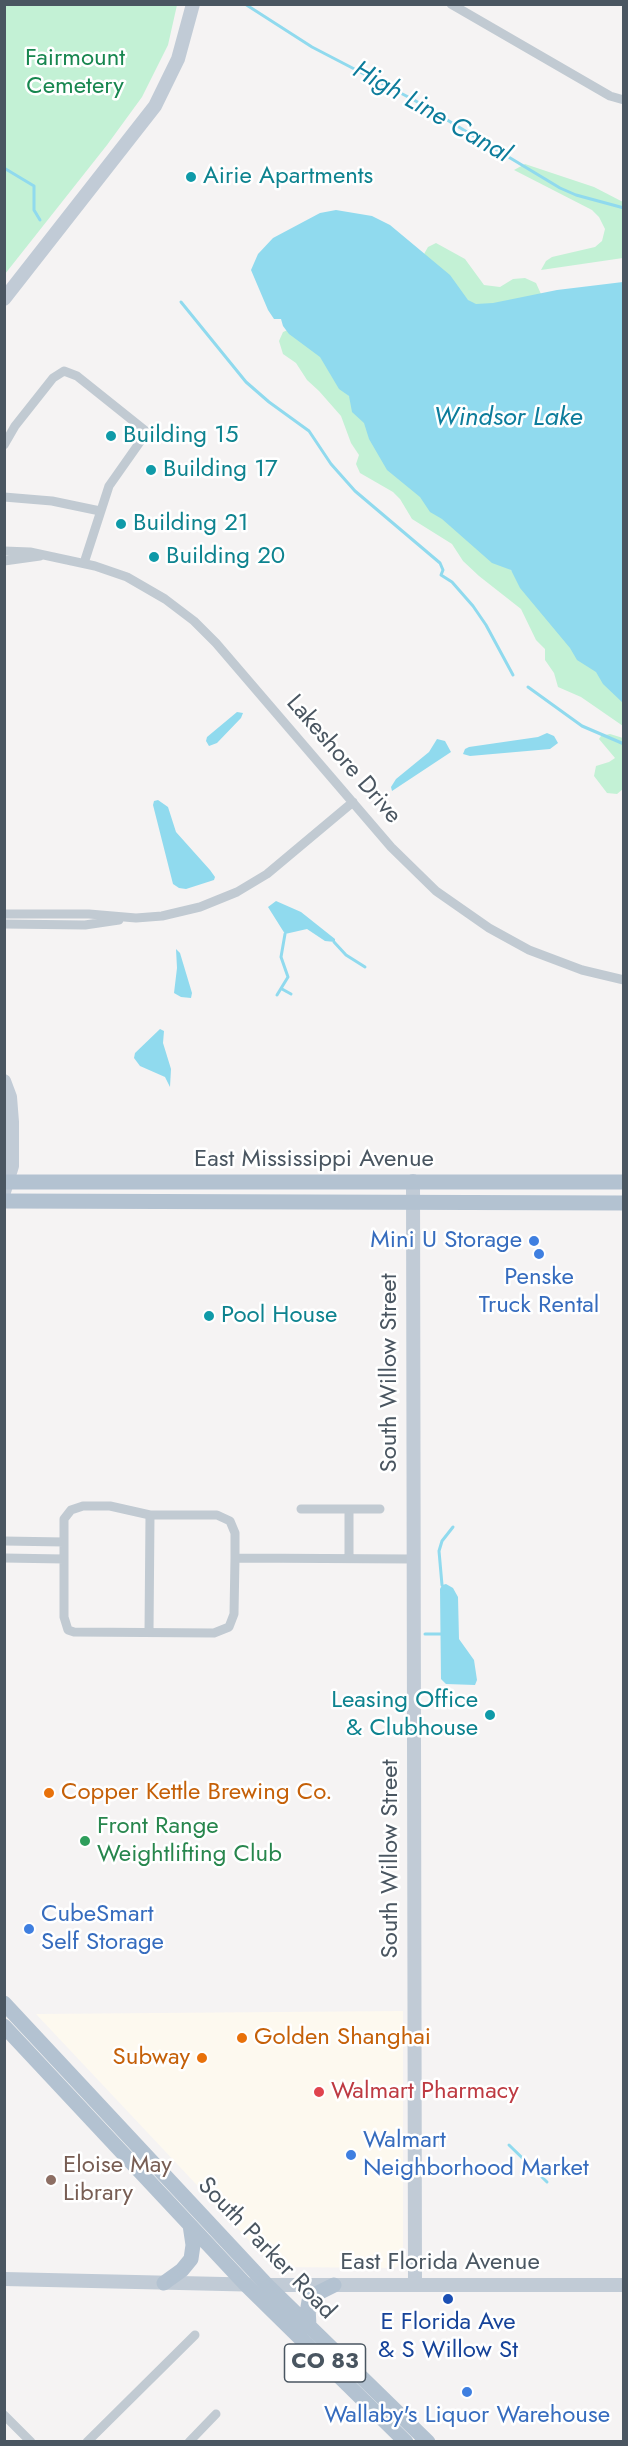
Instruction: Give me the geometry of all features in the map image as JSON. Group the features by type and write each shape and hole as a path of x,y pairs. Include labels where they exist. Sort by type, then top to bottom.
{"main road":[{"name":"East Mississippi Avenue","path":"6,1185 413,1181 624,1182"},
{"name":"East Mississippi Avenue","path":"4,1201 624,1203"},
{"name":"South Parker Road","path":"4,1994 8,2007 267,2285 428,2442"},
{"name":"South Parker Road","path":"4,2026 246,2284 406,2442"},
{"path":"164,2283 182,2270 191,2259 193,2245 190,2225"},
{"path":"309,2326 309,2301 314,2295 334,2285"}],"street":[{"path":"451,4 610,96 624,100"},
{"path":"4,298 158,100 180,56 192,5"},
{"path":"4,445 15,426 53,378 64,372 76,376 147,432 116,473 100,511 84,563"},
{"path":"4,497 52,501 100,511"},
{"name":"Lakeshore Drive","path":"4,551 26,552 84,563 141,584 165,599 194,621 220,647 411,869 469,916 500,935 545,957 582,970 624,980"},
{"name":"Lakeshore Drive","path":"4,561 43,555"},
{"path":"4,924 92,924 124,918 158,916 210,903 237,892 273,870 353,802"},
{"path":"4,914 89,914 124,918"},
{"path":"4,1081 9,1095 11,1113 12,1166 6,1185"},
{"name":"South Willow Street","path":"413,1181 415,2285"},
{"path":"83,1506 110,1506 150,1515 217,1515 230,1521 235,1533 235,1558 234,1614 229,1628 214,1633 74,1632 68,1630 64,1617 64,1519 71,1510 83,1506"},
{"path":"301,1509 380,1509"},
{"path":"349,1509 349,1558"},
{"path":"149,1632 150,1515"},
{"path":"4,1541 64,1542"},
{"path":"4,1558 64,1558"},
{"path":"235,1558 413,1558"},
{"name":"East Florida Avenue","path":"4,2279 267,2285 624,2285"},
{"path":"87,2442 195,2335"},
{"path":"189,2442 216,2414"},
{"path":"4,2415 31,2442"}],"shaded area":[{"path":"403,2011 403,2261 395,2268 274,2267 36,2014"}],"green space":[{"name":"Fairmount Cemetery","path":"5,4 177,5 168,45 142,97 5,274"},
{"path":"525,164 594,187 623,202 623,258 541,270 546,261 552,257 595,247 602,241 605,229 599,217 592,210 514,170"},
{"path":"436,243 465,259 484,285 500,287 513,279 525,278 536,283 541,294 476,309 424,254 428,247"},
{"path":"290,329 307,338 365,418 509,568 623,698 623,726 581,697 558,687 554,673 545,660 545,649 536,640 521,609 463,561 452,544 412,519 393,492 360,473 356,464 359,455 351,443 341,416 307,380 296,363 283,354 279,341 283,332"},
{"path":"610,734 623,738 623,789 617,794 607,793 594,776 596,766 615,758 599,739 601,736"}],"water":[{"name":"Windsor Lake","path":"336,210 372,216 390,225 450,275 468,300 476,304 493,303 557,290 623,282 623,703 603,684 596,672 577,660 570,648 520,588 511,570 492,563 442,519 430,512 420,497 387,470 369,439 364,423 352,412 349,396 339,389 320,357 289,334 281,319 274,319 268,310 251,270 258,254 273,238 320,213"},
{"path":"237,712 243,713 241,718 217,743 209,746 206,741 207,737"},
{"path":"547,733 554,736 558,743 550,749 470,756 463,754 469,747 538,737"},
{"path":"437,739 445,741 451,752 392,791 391,787 396,779 429,752"},
{"path":"158,800 168,807 176,832 210,870 215,877 214,880 186,889 173,884 153,805 154,801"},
{"path":"276,901 301,912 335,939 335,942 325,941 307,929 285,934 268,907"},
{"path":"176,949 180,953 192,993 191,998 181,997 174,993 177,968"},
{"path":"160,1029 164,1031 163,1043 171,1069 170,1087 165,1077 140,1066 134,1058 135,1053"},
{"path":"446,1584 453,1588 458,1597 459,1639 474,1660 477,1680 475,1685 446,1684 441,1679 440,1589"}],"waterway":[{"name":"High Line Canal","path":"245,4 312,47 414,100 560,188 576,195 624,208"},
{"path":"4,168 34,186 34,210 40,220"},
{"path":"181,302 246,382 309,431 331,464 355,491 440,563 443,570 441,575 452,582 473,606 513,675"},
{"path":"528,687 582,726 624,744"},
{"path":"277,995 288,977 281,957 285,934"},
{"path":"334,942 346,955 365,967"},
{"path":"282,989 291,994"},
{"path":"442,1585 439,1551 442,1541 453,1527"},
{"path":"425,1634 442,1634"},
{"path":"509,2145 547,2182"}],"place":[{"name":"Airie Apartments","path":"191,177"},
{"name":"Building 15","path":"111,436"},
{"name":"Building 17","path":"151,470"},
{"name":"Building 21","path":"121,524"},
{"name":"Building 20","path":"154,557"},
{"name":"Mini U Storage","path":"534,1241"},
{"name":"Penske Truck Rental","path":"539,1254"},
{"name":"Pool House","path":"209,1316"},
{"name":"Leasing Office & Clubhouse","path":"490,1715"},
{"name":"Copper Kettle Brewing Co.","path":"49,1793"},
{"name":"Front Range Weightlifting Club","path":"85,1841"},
{"name":"CubeSmart Self Storage","path":"29,1929"},
{"name":"Golden Shanghai","path":"242,2038"},
{"name":"Subway","path":"202,2058"},
{"name":"Walmart Pharmacy","path":"319,2092"},
{"name":"Walmart Neighborhood Market","path":"351,2155"},
{"name":"Eloise May Library","path":"51,2180"},
{"name":"E Florida Ave & S Willow St","path":"448,2299"},
{"name":"Wallaby's Liquor Warehouse","path":"467,2392"}]}
